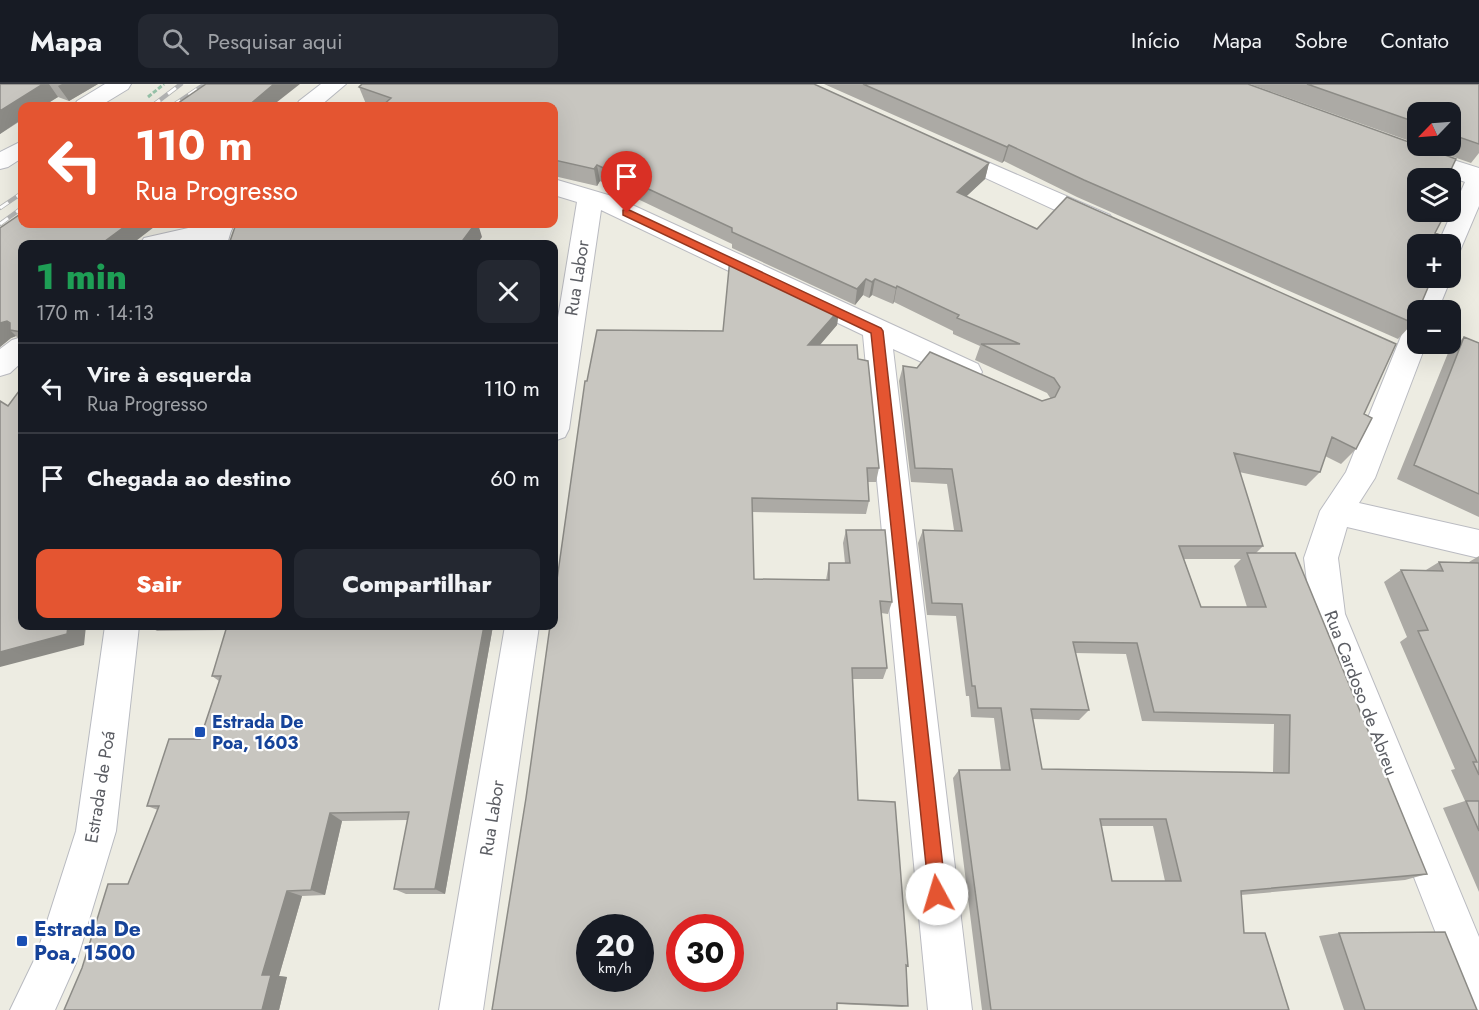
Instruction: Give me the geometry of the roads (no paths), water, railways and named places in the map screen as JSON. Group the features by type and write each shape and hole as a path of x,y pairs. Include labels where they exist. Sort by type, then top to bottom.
{"street":[{"path":"91,102 120,84"},
{"path":"312,102 335,84"},
{"path":"923,141 1127,233"},
{"path":"1389,146 1478,177 1455,234"},
{"path":"0,162 18,150"},
{"path":"558,188 606,203 994,384"},
{"name":"Rua Labor","path":"558,403 590,198"},
{"path":"175,240 218,232"},
{"path":"877,331 950,1010"},
{"name":"Rua Cardoso de Abreu","path":"1403,344 1359,478 1336,511 1321,558 1328,614 1479,990"},
{"path":"0,365 18,350"},
{"path":"1336,511 1479,544"},
{"name":"Estrada de Poá","path":"32,1010 56,963 96,831 121,630"},
{"name":"Rua Labor","path":"461,1010 521,630"}],"railway":[{"path":"157,102 181,84"},
{"path":"178,102 205,84"},
{"path":"0,208 18,196"},
{"path":"0,224 18,211"}],"place":[{"name":"Estrada De Poa, 1603","path":"200,732"},
{"name":"Estrada De Poa, 1500","path":"22,941"}]}
